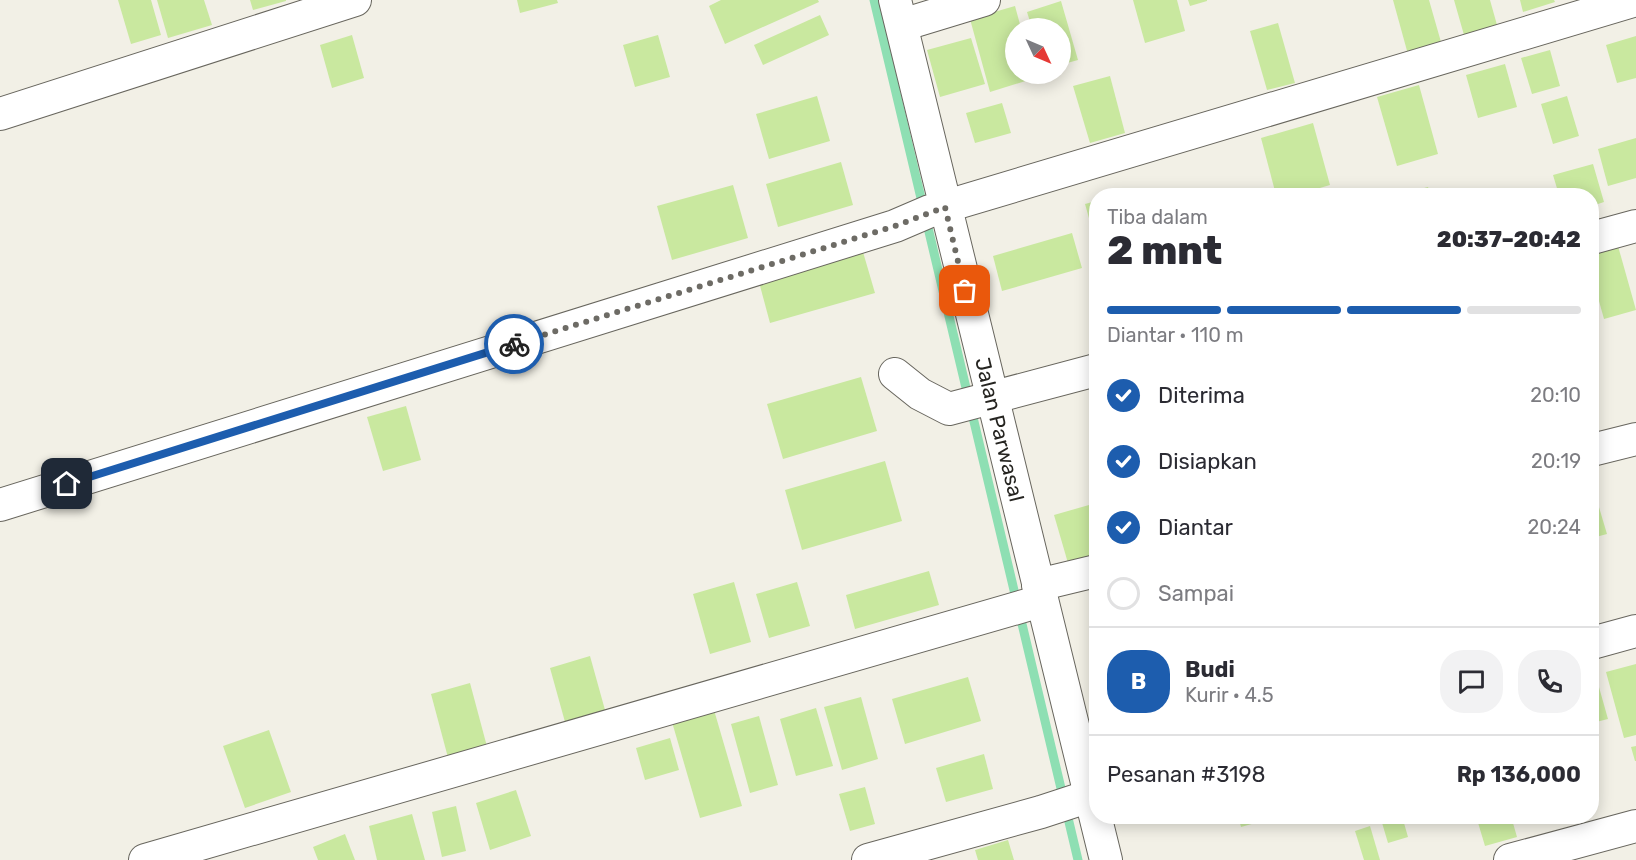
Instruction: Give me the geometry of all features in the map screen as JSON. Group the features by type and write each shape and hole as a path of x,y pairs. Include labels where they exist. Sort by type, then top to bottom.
{"street":[{"path":"0,114 355,0"},
{"path":"898,13 984,0"},
{"path":"0,505 895,226 937,209 1636,0"},
{"name":"Jalan Parwasal","path":"898,13 937,209 985,399 1040,593 1089,796"},
{"path":"1599,236 1636,226"},
{"path":"895,374 920,394 949,408 1089,372"},
{"path":"1599,448 1636,439"},
{"path":"145,860 998,614 1040,593 1089,574"},
{"path":"1599,641 1636,631"},
{"path":"868,860 1041,812 1089,796"},
{"name":"Jalan Parwasal","path":"1096,824 1106,860"},
{"path":"1510,860 1636,826"}],"building":[{"path":"118,0 151,0 161,35 131,44"},
{"path":"157,0 204,0 212,25 168,38"},
{"path":"250,0 286,0 286,1 253,10"},
{"path":"517,0 557,0 558,3 520,13"},
{"path":"721,0 818,0 819,2 725,44 709,6"},
{"path":"1133,0 1177,0 1185,31 1145,43"},
{"path":"1188,0 1207,0 1207,1 1190,6"},
{"path":"1393,0 1429,0 1443,49 1409,58"},
{"path":"1454,0 1490,0 1497,25 1464,35"},
{"path":"1520,0 1554,0 1555,2 1523,12"},
{"path":"1061,1 1066,18 1029,18 1027,12"},
{"path":"1015,6 1018,18 1005,18 1005,84 1016,84 990,92 970,19"},
{"path":"820,15 829,35 763,65 754,45"},
{"path":"1278,23 1295,83 1267,90 1250,31"},
{"path":"352,35 364,78 332,88 320,45"},
{"path":"658,35 670,77 635,87 623,45"},
{"path":"1071,36 1078,60 1071,62"},
{"path":"1636,36 1636,78 1617,83 1606,45"},
{"path":"971,38 985,84 940,97 927,50"},
{"path":"1550,50 1560,86 1532,94 1521,58"},
{"path":"1505,64 1517,107 1478,118 1466,75"},
{"path":"1110,76 1125,133 1090,143 1073,86"},
{"path":"1419,85 1438,154 1397,166 1377,97"},
{"path":"817,96 830,141 769,159 756,114"},
{"path":"1567,96 1579,136 1553,144 1541,104"},
{"path":"1002,103 1011,133 975,143 966,113"},
{"path":"1313,123 1330,185 1320,188 1274,188 1261,138"},
{"path":"1636,138 1636,178 1608,186 1598,149"},
{"path":"841,162 853,205 778,227 766,184"},
{"path":"1593,164 1604,202 1599,204 1599,188 1557,188 1553,175"},
{"path":"733,185 748,238 672,260 657,206"},
{"path":"1089,203 1089,218 1085,204"},
{"path":"1072,233 1082,268 1002,291 993,256"},
{"path":"1618,246 1636,310 1604,319 1599,301 1599,252"},
{"path":"863,252 875,293 770,323 759,282"},
{"path":"861,377 877,431 783,459 767,404"},
{"path":"406,406 421,460 383,471 367,417"},
{"path":"885,461 902,521 802,550 785,490"},
{"path":"1089,505 1089,564 1070,570 1054,515"},
{"path":"1599,507 1607,534 1599,536"},
{"path":"929,571 939,605 855,629 846,595"},
{"path":"734,582 751,642 710,654 693,594"},
{"path":"797,582 810,626 769,638 756,594"},
{"path":"590,656 605,710 565,722 550,668"},
{"path":"1636,664 1636,735 1624,738 1606,672"},
{"path":"968,677 981,721 905,744 892,699"},
{"path":"470,683 489,754 450,765 431,694"},
{"path":"1599,687 1608,719 1599,721"},
{"path":"861,697 878,759 842,770 824,707"},
{"path":"816,708 833,766 796,776 780,719"},
{"path":"714,710 742,806 700,818 672,722"},
{"path":"759,716 778,785 750,793 731,724"},
{"path":"269,730 291,792 245,808 223,746"},
{"path":"670,738 679,770 645,780 636,748"},
{"path":"1636,746 1636,761 1635,761 1631,747"},
{"path":"984,754 993,789 946,802 936,768"},
{"path":"865,787 875,824 850,831 839,794"},
{"path":"516,790 531,836 490,850 476,803"},
{"path":"456,806 466,851 442,857 432,812"},
{"path":"412,814 425,860 377,860 369,826"},
{"path":"1382,824 1404,824 1408,837 1388,843"},
{"path":"1478,824 1513,824 1517,837 1485,846"},
{"path":"1370,826 1380,860 1364,860 1355,831"},
{"path":"345,834 355,860 318,860 313,847"},
{"path":"1008,840 1014,860 978,860 975,850"}],"waterway":[{"path":"874,0 1078,860"}],"way so far":[{"path":"514,344 895,226 945,207 965,291"}],"route":[{"path":"67,484 514,344"}]}
